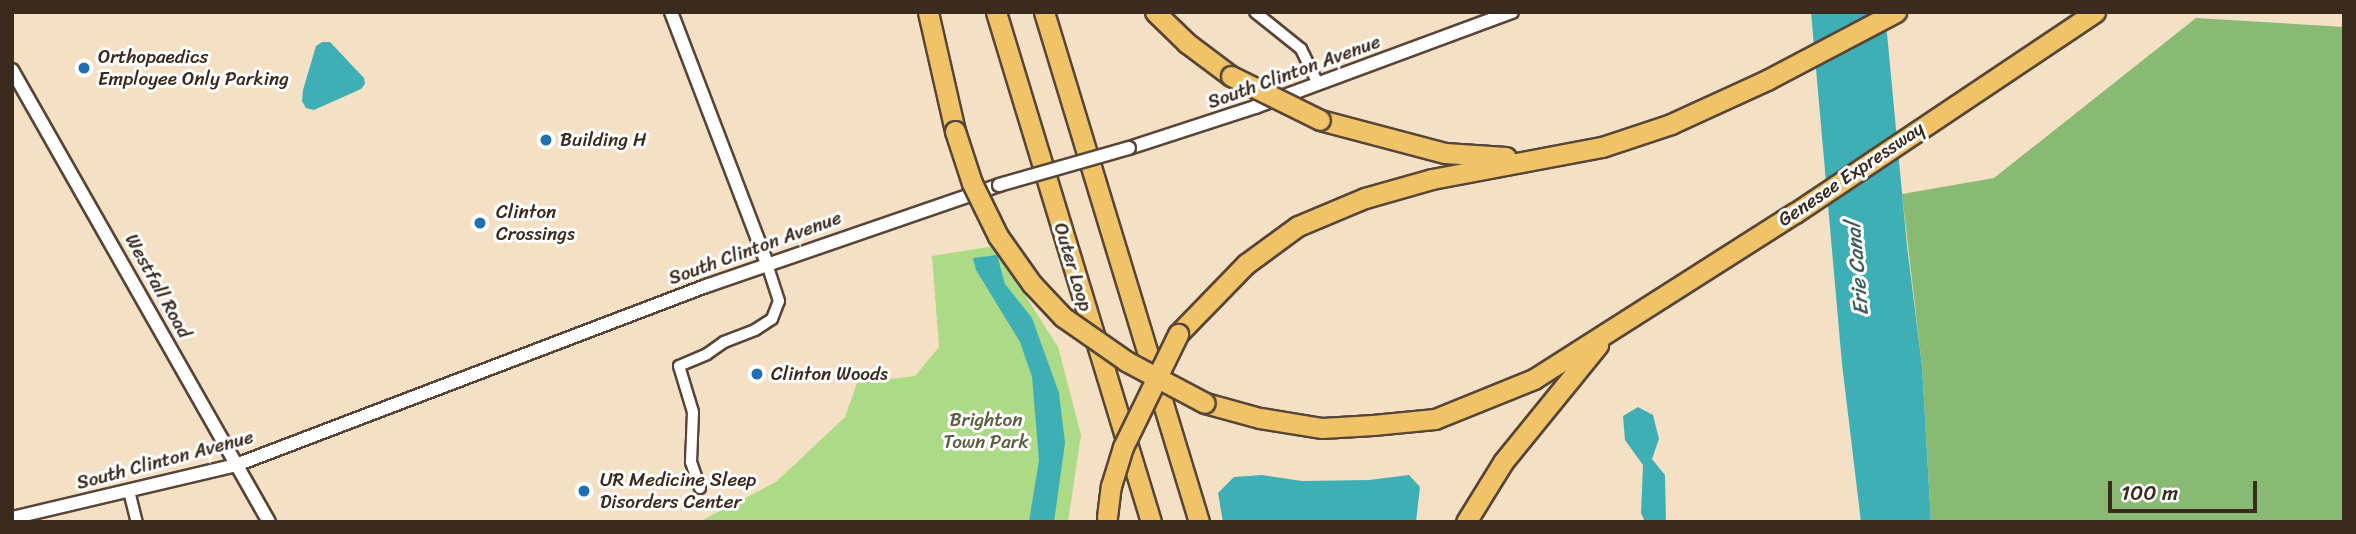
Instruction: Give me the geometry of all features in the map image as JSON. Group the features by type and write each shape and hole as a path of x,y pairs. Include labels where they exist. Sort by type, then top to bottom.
{"highway":[{"name":"Genesee Expressway","path":"928,12 956,131 977,194 998,236 1032,284 1063,317 1126,361 1205,403 1260,418 1322,428 1435,419 1534,379 1795,213 2095,12"},
{"name":"Outer Loop","path":"996,12 1151,522"},
{"path":"1044,12 1199,522"},
{"path":"1155,12 1187,43 1231,76 1320,120 1393,142 1445,153 1532,159"},
{"path":"1107,519 1111,486 1123,447 1178,334 1246,264 1298,226 1365,198 1432,179 1602,147 1671,124 1767,80 1896,12"},
{"path":"1466,522 1503,462 1607,333"}],"street":[{"path":"671,12 779,301 772,318 755,330 724,342 707,354 679,366 693,412 691,462 700,488"},
{"path":"1255,12 1301,49 1318,84"},
{"name":"South Clinton Avenue","path":"12,519 236,466 767,264 999,185 1129,148 1318,84 1512,12"},
{"name":"Westfall Road","path":"12,70 269,522"},
{"path":"129,491 137,522"}],"green space":[{"path":"2196,18 2344,27 2344,522 1931,522 1922,366 1902,194 1994,178"},
{"name":"Brighton Town Park","path":"994,246 1058,347 1081,435 1068,522 699,522 776,482 845,417 857,383 915,376 939,347 932,256"}],"water":[{"name":"Erie Canal","path":"1811,12 1885,12 1907,246 1922,366 1931,522 1861,522 1842,364"},
{"path":"322,42 330,42 364,78 365,84 361,89 314,110 306,108 302,101 303,90 316,46"},
{"path":"997,255 1005,284 1032,318 1059,393 1065,443 1054,522 1029,522 1039,460 1032,377 1020,342 976,270 973,258"},
{"path":"1638,407 1653,415 1659,439 1652,459 1665,475 1666,522 1645,522 1641,513 1643,465 1625,440 1623,416"},
{"path":"1262,475 1302,481 1369,480 1409,475 1420,487 1416,522 1223,522 1218,493 1234,477"}],"place":[{"name":"Orthopaedics Employee Only Parking","path":"84,68"},
{"name":"Building H","path":"546,140"},
{"name":"Clinton Crossings","path":"480,223"},
{"name":"Clinton Woods","path":"757,374"},
{"name":"UR Medicine Sleep Disorders Center","path":"584,491"}]}
